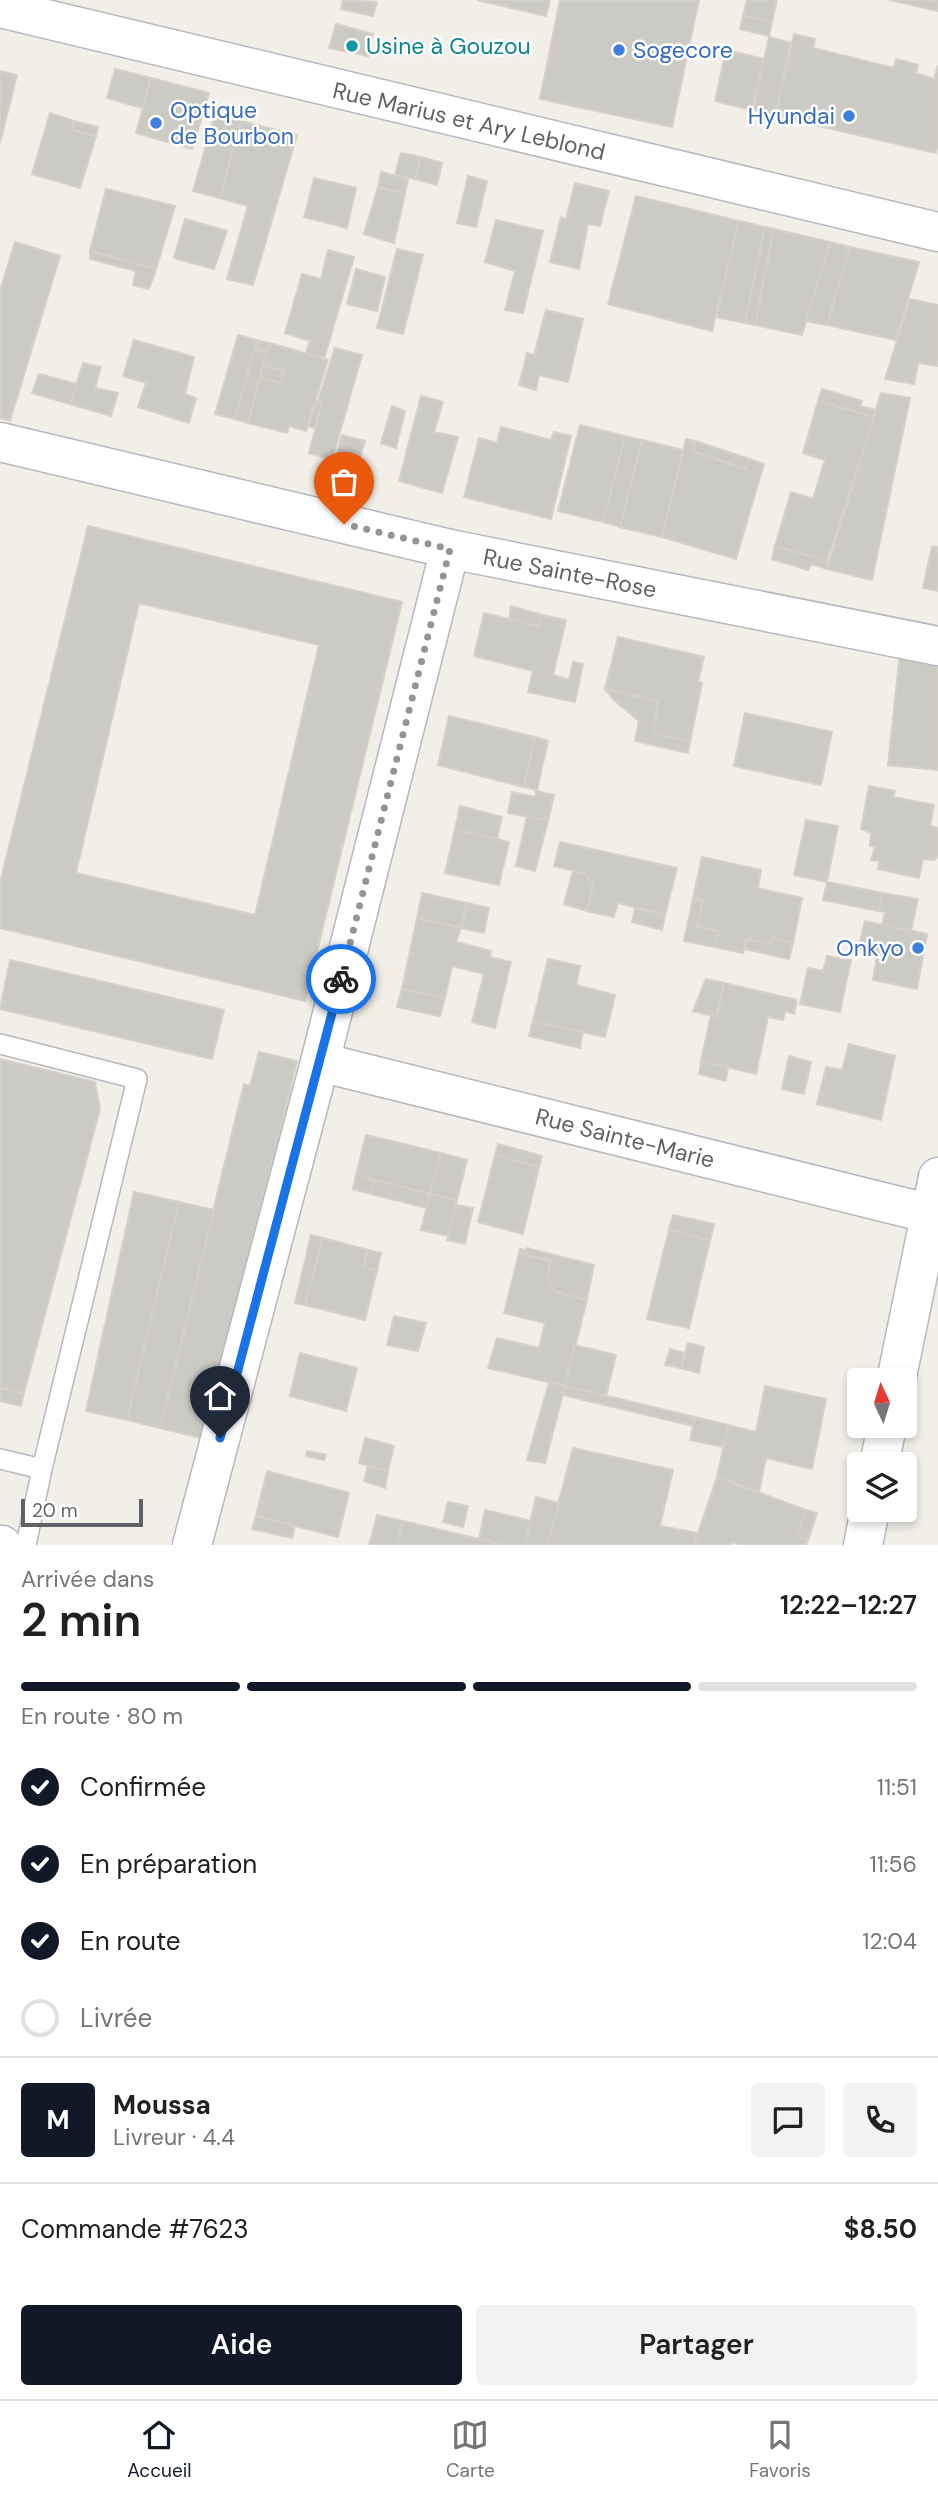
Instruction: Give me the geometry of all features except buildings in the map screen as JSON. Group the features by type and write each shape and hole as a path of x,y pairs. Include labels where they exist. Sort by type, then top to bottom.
{"street":[{"name":"Rue Marius et Ary Leblond","path":"0,8 938,232"},
{"name":"Rue Sainte-Rose","path":"0,442 450,549 938,646"},
{"path":"192,1545 320,1062 450,549"},
{"name":"Rue Sainte-Marie","path":"320,1062 931,1214"},
{"path":"899,1368 938,1177"},
{"path":"863,1545 868,1522"}],"lane":[{"path":"0,1044 137,1079 42,1468 26,1545"},
{"path":"0,1459 42,1468"}],"way so far":[{"path":"341,979 450,549 344,524"}],"place":[{"name":"Usine à Gouzou","path":"352,46"},
{"name":"Sogecore","path":"619,50"},
{"name":"Hyundai","path":"849,116"},
{"name":"Optique de Bourbon","path":"156,123"},
{"name":"Onkyo","path":"918,948"}],"route":[{"path":"220,1438 341,979"}]}
